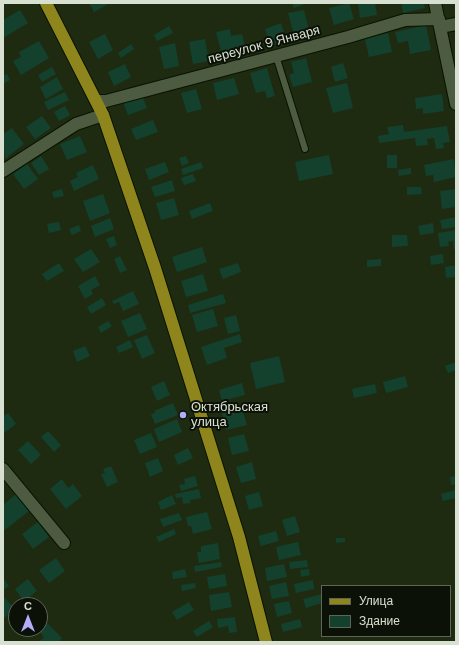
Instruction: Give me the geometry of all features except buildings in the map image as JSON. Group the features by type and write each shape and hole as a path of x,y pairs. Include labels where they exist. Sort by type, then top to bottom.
{"main road":[{"path":"46,3 103,115 155,268 239,537 266,642"}],"street":[{"path":"435,3 456,104"},
{"name":"переулок 9 Января","path":"97,101 106,101 406,20 456,24"},
{"path":"3,171 76,124 103,115"},
{"path":"3,469 7,486 64,543"}],"lane":[{"path":"276,56 305,149"}],"place":[{"name":"Октябрьская улица","path":"183,415"}]}
